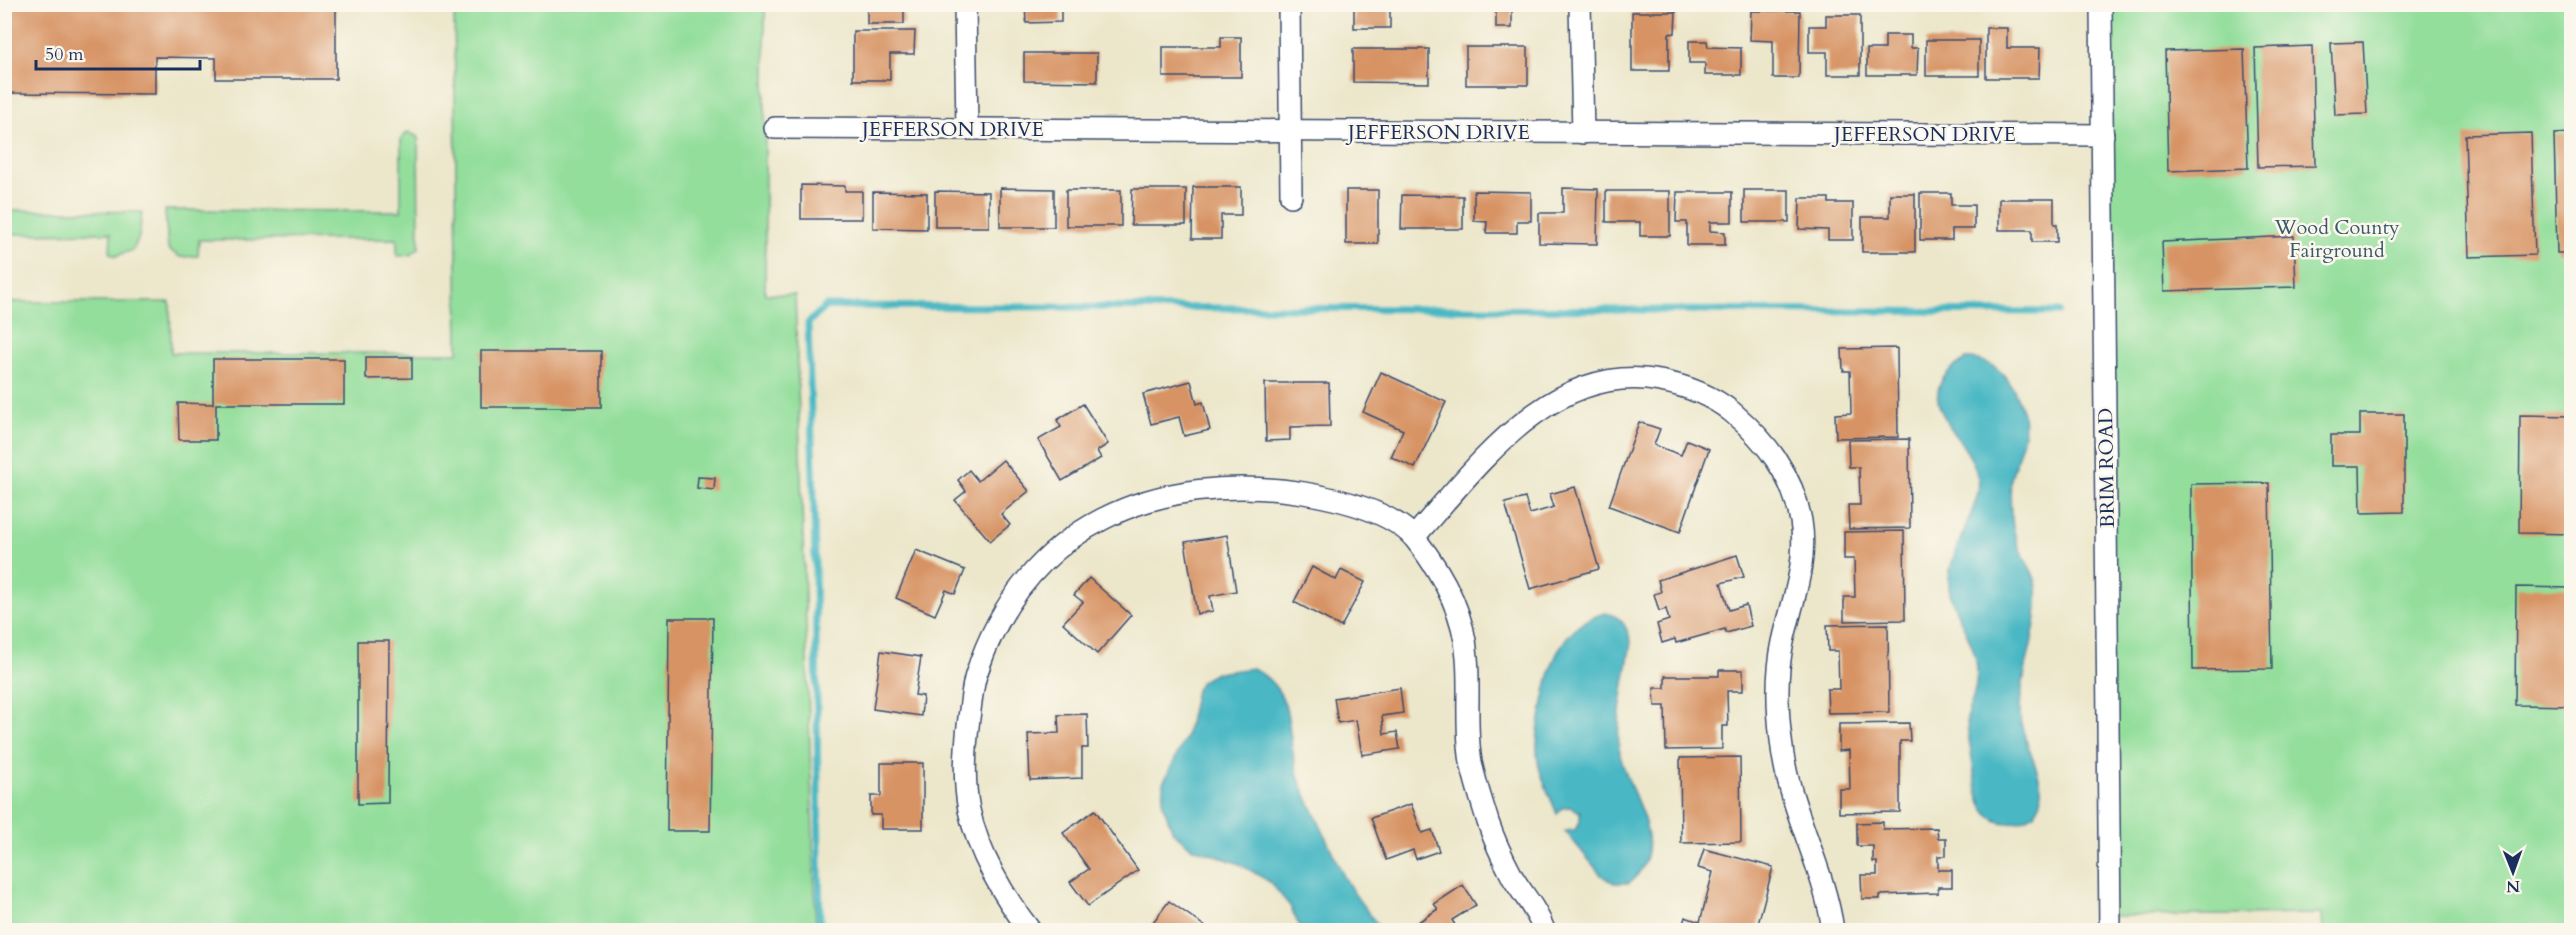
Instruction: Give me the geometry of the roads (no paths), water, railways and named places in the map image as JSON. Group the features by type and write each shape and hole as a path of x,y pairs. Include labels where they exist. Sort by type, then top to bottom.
{"street":[{"path":"965,4 967,129"},
{"path":"1288,4 1291,196"},
{"path":"1580,4 1583,133"},
{"name":"BRIM ROAD","path":"2102,4 2110,930"},
{"name":"JEFFERSON DRIVE","path":"775,128 2103,135"},
{"path":"1414,537 1499,443 1524,420 1552,402 1582,388 1631,378 1680,384 1725,406 1751,428 1768,446 1786,474 1801,520 1803,553 1798,585 1783,643 1778,676 1778,710 1781,744 1788,777 1818,867 1833,930"},
{"path":"1030,930 1007,896 978,837 969,810 966,773 967,738 975,678 996,625 1034,571 1076,535 1114,513 1155,498 1209,488 1276,489 1334,497 1386,517 1414,537 1445,582 1458,613 1467,656 1467,720 1472,763 1489,825 1514,879 1538,912 1545,930"}],"water":[{"path":"1966,359 1988,363 2004,375 2015,392 2025,421 2023,438 2011,480 2011,505 2016,540 2037,589 2036,619 2020,709 2024,732 2040,780 2041,802 2035,814 2018,821 2004,823 1994,819 1986,812 1980,801 1967,718 1976,686 1976,660 1949,588 1954,556 1978,492 1977,474 1970,456 1940,407 1938,391 1946,375"},
{"path":"1605,613 1619,619 1631,641 1618,735 1623,764 1648,835 1648,852 1642,868 1629,883 1614,883 1602,876 1565,831 1575,830 1580,822 1580,812 1571,807 1562,808 1557,814 1541,775 1537,755 1545,691 1559,649 1577,627"},
{"path":"1253,668 1268,678 1284,701 1293,756 1302,786 1345,878 1380,930 1301,930 1290,906 1270,882 1240,864 1191,847 1173,832 1163,805 1163,783 1186,737 1196,690 1201,681 1216,673"}],"waterway":[{"path":"820,930 814,498 808,323 826,306 2059,312"}],"park label":[{"name":"Wood County Fairground","path":"2337,238"}]}
